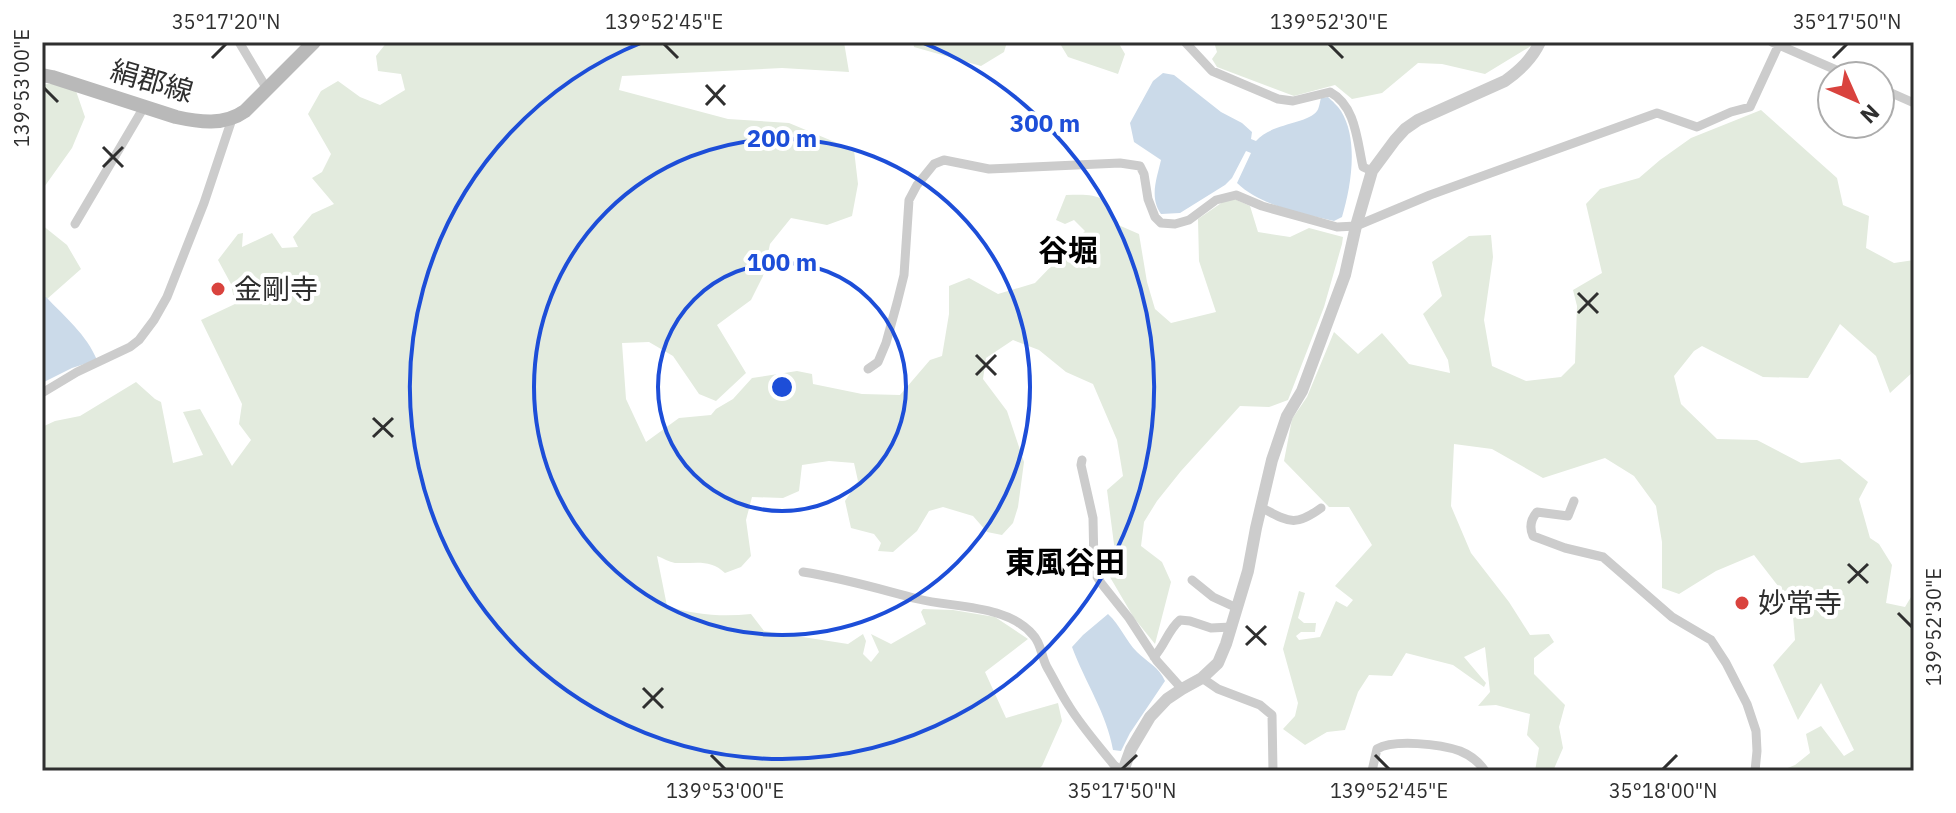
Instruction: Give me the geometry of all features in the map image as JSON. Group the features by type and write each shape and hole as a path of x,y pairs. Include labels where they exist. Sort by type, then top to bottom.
{"main road":[{"path":"232,119 245,111 314,42"},
{"name":"絹郡線","path":"42,75 196,122 232,119"}],"street":[{"path":"239,42 267,89"},
{"path":"1185,42 1212,71 1278,99 1293,101 1330,92 1336,95 1350,112 1363,167 1372,171"},
{"path":"803,572 867,584 920,599 999,613 1020,624 1033,635 1041,648 1045,664 1070,707 1114,765 1122,771 1150,717 1167,699 1202,678 1218,663 1248,571 1272,460 1287,416 1302,391 1345,275 1372,171 1405,129 1448,105 1505,81 1530,60 1540,42"},
{"path":"868,369 878,362 886,343 904,275 909,200 934,164 944,160 989,169 1120,163 1140,166 1148,199 1155,217 1161,223 1175,224 1189,220 1216,200 1236,195 1262,206 1337,227 1356,226 1430,195 1657,113 1697,127 1750,107 1777,43 1816,61"},
{"path":"75,224 144,107"},
{"path":"42,393 130,347 154,320 167,297 211,187 232,119"},
{"path":"1082,460 1093,518 1096,575 1154,657 1182,689"},
{"path":"1574,501 1568,516 1537,512 1530,526 1533,536 1603,557 1672,617 1711,640 1747,704 1756,731 1755,771"},
{"path":"1260,507 1288,521 1297,522 1321,508"},
{"path":"1192,580 1213,597 1237,608"},
{"path":"1154,657 1180,620 1211,628 1231,627"},
{"path":"1202,678 1218,689 1260,705 1272,715 1273,771"},
{"path":"1372,771 1377,749 1386,744 1428,745 1459,750 1485,771"}],"shaded area":[{"path":"387,42 844,42 849,72 782,68 622,76 619,90 728,119 789,123 854,150 858,184 852,216 827,225 791,218 770,244 763,276 751,300 717,325 746,373 716,401 699,394 673,356 649,342 622,343 626,399 646,442 679,418 711,415 733,399 752,378 797,371 812,374 813,384 862,394 900,395 930,360 942,356 949,314 949,286 969,278 998,294 1035,283 1085,231 1074,220 1065,224 1056,220 1066,195 1092,196 1105,201 1116,224 1139,234 1155,309 1171,323 1216,312 1199,261 1198,219 1230,197 1250,206 1258,232 1290,237 1309,228 1343,237 1324,307 1288,400 1269,407 1240,406 1181,471 1144,522 1141,546 1162,562 1171,582 1155,644 1134,618 1107,572 1115,552 1107,490 1123,476 1117,440 1093,384 1066,372 1039,350 1013,340 986,358 983,379 1007,411 1024,462 1018,507 1013,523 1002,535 987,532 973,516 943,507 929,511 917,531 893,552 878,551 881,543 874,534 851,528 845,501 858,481 854,463 829,461 802,465 799,491 783,498 752,497 746,520 751,556 741,567 725,573 714,565 675,563 657,556 667,606 709,614 751,614 764,631 848,644 863,634 866,641 863,654 871,662 879,652 871,634 891,644 926,624 921,612 923,609 995,617 1028,639 985,672 1006,718 1058,703 1062,721 1042,766 1036,771 42,771 42,427 80,416 136,382 161,402 173,463 203,455 183,412 200,409 232,466 251,440 239,424 242,404 201,320 235,304 231,284 218,260 238,234 243,233 242,247 272,233 282,248 298,247 293,237 312,214 334,204 312,178 322,172 331,154 308,114 321,91 338,81 360,97 380,105 405,90 401,74 378,71 376,56"},
{"path":"913,42 1007,42 1004,52 981,66 914,47"},
{"path":"1059,42 1118,42 1125,54 1118,74 1068,57"},
{"path":"1214,42 1536,43 1485,74 1442,64 1418,63 1382,93 1352,99 1335,85 1294,96 1217,67 1212,59 1217,52"},
{"path":"52,83 76,91 85,117 72,148 42,190 42,85"},
{"path":"1761,110 1837,178 1843,205 1869,216 1866,248 1894,263 1914,260 1914,371 1890,393 1876,356 1840,324 1808,378 1763,377 1702,346 1694,351 1674,376 1681,404 1717,439 1757,440 1801,463 1840,459 1868,482 1859,499 1870,538 1879,544 1892,565 1886,603 1905,607 1914,592 1914,771 1780,771 1795,765 1810,753 1806,734 1821,726 1844,756 1854,750 1821,683 1798,720 1773,665 1795,640 1792,604 1754,555 1716,571 1679,594 1662,588 1662,542 1656,506 1634,476 1605,458 1543,478 1492,449 1454,444 1451,506 1471,553 1530,635 1549,634 1554,642 1534,658 1534,674 1565,705 1559,727 1563,748 1553,771 1535,771 1539,748 1527,735 1530,714 1496,705 1478,706 1490,692 1485,647 1464,657 1486,683 1484,687 1453,665 1406,653 1392,676 1369,675 1358,692 1345,730 1327,732 1305,745 1283,729 1295,716 1298,703 1283,649 1299,591 1305,593 1298,618 1304,623 1316,623 1315,632 1301,632 1296,636 1299,640 1320,637 1336,601 1347,607 1353,600 1335,586 1372,545 1349,507 1329,507 1284,461 1292,419 1307,397 1334,332 1358,354 1382,333 1409,364 1450,373 1448,360 1423,314 1442,296 1432,262 1469,236 1491,235 1493,257 1484,320 1492,366 1526,381 1561,377 1575,363 1577,306 1573,290 1602,273 1586,204 1600,189 1639,178 1691,138"},
{"path":"42,225 67,245 81,269 42,301"}],"water":[{"path":"1163,73 1174,75 1221,112 1242,123 1252,132 1251,139 1256,141 1271,131 1306,119 1318,110 1321,98 1328,97 1347,123 1352,149 1342,217 1334,221 1296,212 1247,191 1237,183 1251,153 1246,151 1225,185 1180,213 1161,214 1155,194 1161,160 1134,142 1130,123 1153,81"},
{"path":"46,297 81,334 97,360 42,383 42,298"},
{"path":"1108,614 1133,648 1156,668 1165,681 1121,751 1113,750 1101,711 1072,647"}],"place":[{"name":"金剛寺","path":"218,289"},
{"name":"妙常寺","path":"1742,603"}],"district":[{"name":"谷堀","path":"1068,251"},
{"name":"東風谷田","path":"1065,563"}]}
